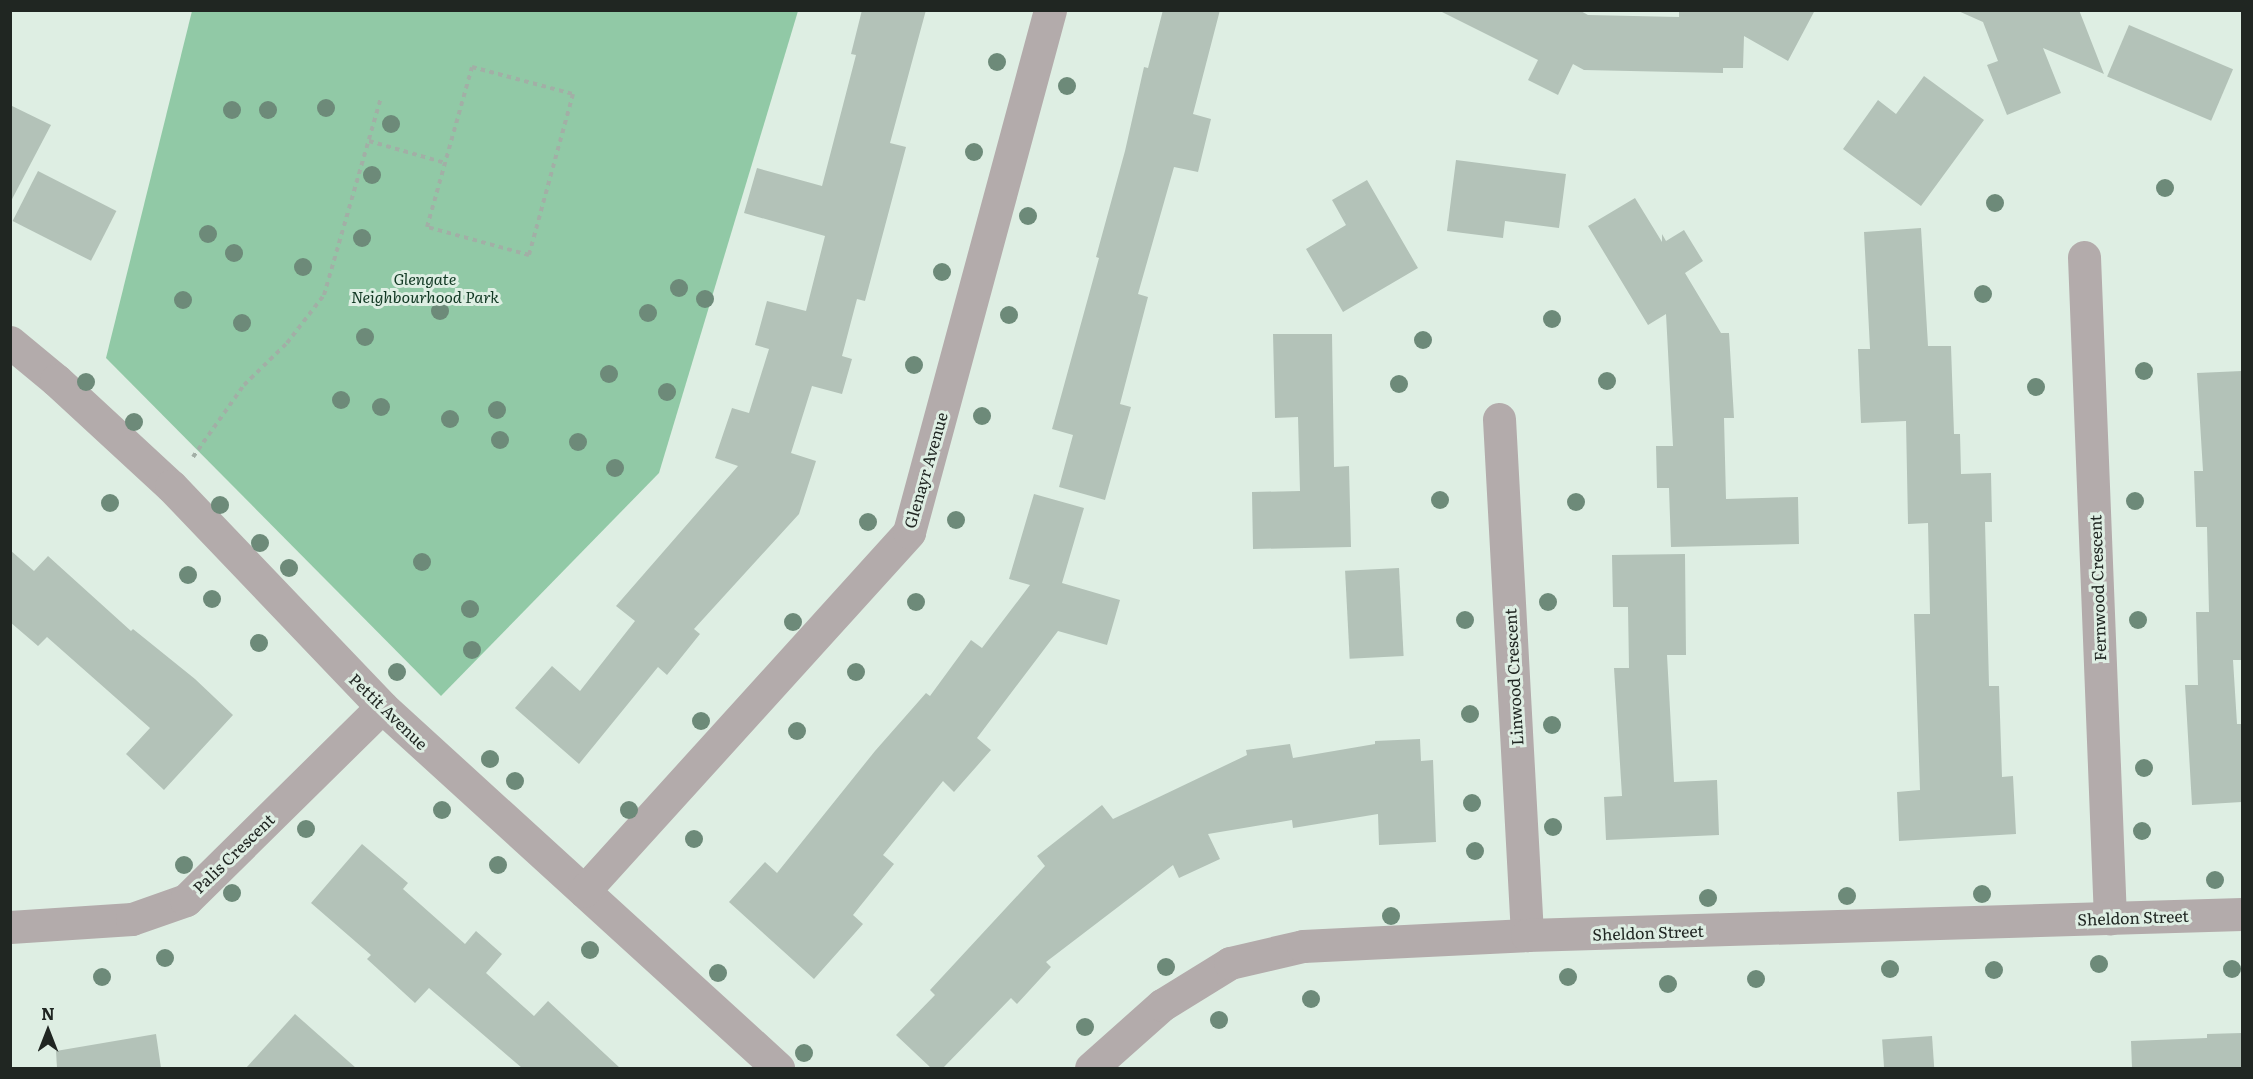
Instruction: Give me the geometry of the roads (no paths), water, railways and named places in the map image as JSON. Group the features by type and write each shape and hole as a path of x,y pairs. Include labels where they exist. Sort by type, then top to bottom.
{"street":[{"name":"Glenayr Avenue","path":"584,891 909,532 1050,10"},
{"name":"Fernwood Crescent","path":"2084,257 2110,918"},
{"name":"Pettit Avenue","path":"10,342 56,380 171,486 382,707 778,1068"},
{"name":"Linwood Crescent","path":"1499,419 1527,935"},
{"name":"Palis Crescent","path":"10,927 132,919 186,900 382,707"},
{"name":"Sheldon Street","path":"1091,1068 1162,1005 1230,963 1303,946 1527,935 2242,914"}],"park label":[{"name":"Glengate Neighbourhood Park","path":"425,287"}]}
